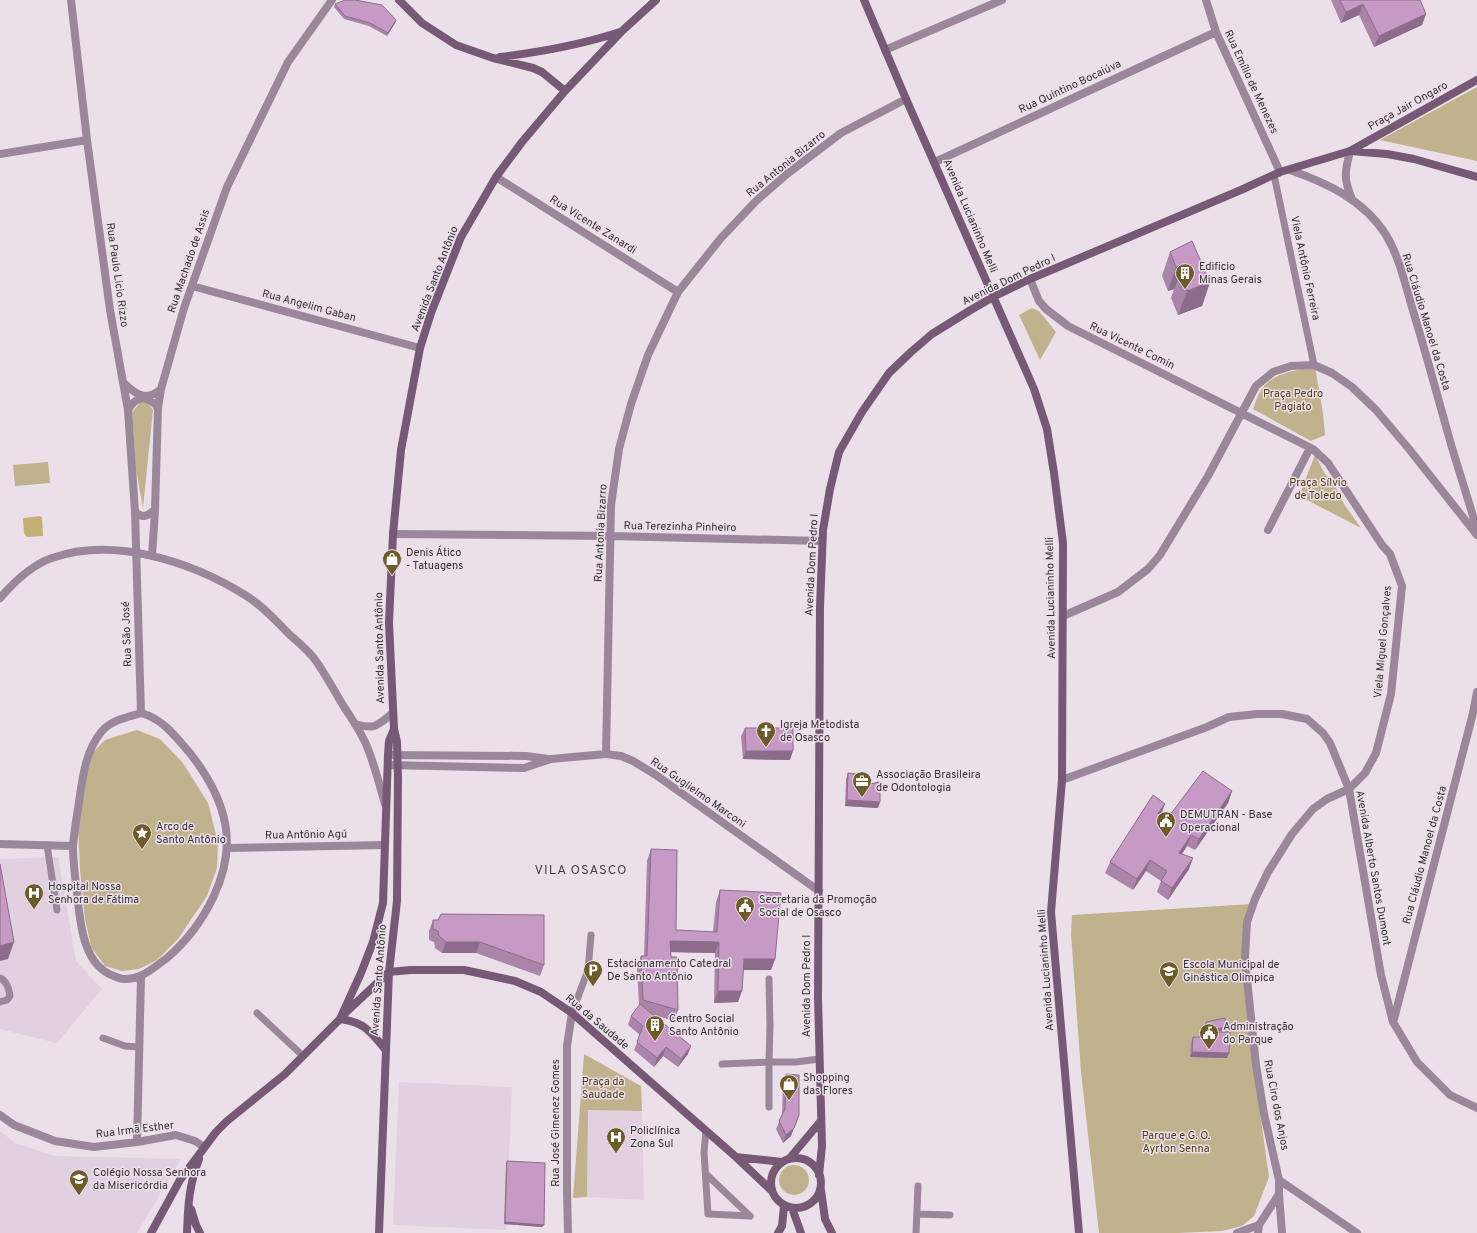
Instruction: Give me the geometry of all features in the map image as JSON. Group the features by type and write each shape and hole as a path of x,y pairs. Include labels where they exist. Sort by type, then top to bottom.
{"street":[{"name":"Rua Paulo Licio Rizzo","path":"71,0 87,140 110,310 128,410 135,512 136,553"},
{"name":"Rua Machado de Assis","path":"152,556 156,510 158,408 184,308 227,187 284,69 332,0"},
{"path":"399,0 422,23 456,46 493,58 533,68 542,72 565,90"},
{"name":"Avenida Santo Antônio","path":"379,1233 389,972 397,901 398,766 397,742 394,729 389,623 393,534 401,450 420,348 431,313 461,237 496,177 522,142 565,90 622,31 656,0"},
{"name":"Avenida Lucianinho Melli","path":"864,0 1034,389 1047,429 1063,543 1062,780 1051,912 1079,1233"},
{"path":"885,50 1002,0"},
{"name":"Rua Emílio de Menezes","path":"1206,0 1216,32 1277,173"},
{"path":"493,58 591,42 622,31"},
{"name":"Rua Quintino Bocaiúva","path":"935,162 1216,32"},
{"name":"Praça Jair Ongaro","path":"1350,151 1477,80"},
{"name":"Rua Antonia Bizarro","path":"606,754 611,504 619,448 631,404 648,355 678,292 721,238 756,201 787,174 842,133 906,99"},
{"path":"0,154 87,140"},
{"path":"1354,201 1346,184 1345,178 1350,151 1388,154 1414,159 1477,178"},
{"name":"Avenida Dom Pedro I","path":"819,1175 822,1146 819,1060 819,892 820,614 822,541 830,489 839,452 862,412 889,373 932,334 969,311 993,297 1030,279 1129,238 1277,173 1350,151"},
{"name":"Rua Cláudio Manoel da Costa","path":"1290,170 1320,181 1346,195 1369,215 1386,235 1396,259 1419,331 1453,452 1477,529"},
{"name":"Rua Vicente Zanardi","path":"496,177 678,292"},
{"name":"Rua Vicente Comin","path":"1030,279 1043,305 1054,316 1068,326 1242,413"},
{"name":"Rua Angelim Gaban","path":"192,286 420,348"},
{"path":"1063,616 1118,592 1148,569 1168,543 1208,476 1256,386 1273,372 1292,366 1314,366 1332,374 1352,387 1376,410 1410,449 1477,535"},
{"path":"124,384 136,394 143,396 156,394 162,389"},
{"path":"128,410 131,404 136,400 143,398 149,399 158,408"},
{"name":"Viela Miguel Gonçalves","path":"1242,413 1310,448 1328,463 1382,545 1390,554 1402,586 1391,694 1376,753 1365,773 1349,789"},
{"path":"1268,530 1310,448"},
{"path":"135,512 139,516 144,517 156,510"},
{"name":"Rua Terezinha Pinheiro","path":"393,534 610,536 822,541"},
{"path":"0,598 12,584 27,572 51,558 76,551 100,549 136,553 168,560 208,574 246,595 270,614 315,659 368,748 385,804"},
{"name":"Rua São José","path":"136,553 141,713"},
{"name":"Rua Cláudio Manoel da Costa","path":"1393,1022 1471,721 1477,692"},
{"path":"141,713 148,715 170,729 197,762 215,792 225,822 227,848 223,870 213,899 180,947 141,977 122,979 108,974 96,964 86,946 82,930 74,872 73,846 82,784 93,744 103,729 115,722 141,713"},
{"path":"355,724 367,727 374,726 393,713"},
{"name":"Avenida Alberto Santos Dumont","path":"1062,780 1207,727 1230,717 1258,714 1282,714 1307,719 1323,733 1330,743 1349,789 1381,975 1393,1022 1417,1062 1450,1095 1477,1108"},
{"name":"Avenida Santo Antônio","path":"340,1019 373,942 383,903 385,804 388,755 389,741 394,729"},
{"name":"Rua Guglielmo Marconi","path":"388,755 526,756 551,759 606,754 621,756 633,761 656,775 819,892"},
{"name":"Rua Guglielmo Marconi","path":"388,765 524,768 551,759"},
{"name":"Rua Ciro dos Anjos","path":"1282,1233 1279,1194 1280,1180 1264,1114 1256,1065 1246,964 1247,922 1255,899 1268,872 1292,834 1313,809 1327,799 1349,789"},
{"path":"0,844 73,846"},
{"name":"Rua Antônio Agú","path":"227,848 385,845"},
{"name":"Rua da Saudade","path":"389,972 410,970 464,970 515,981 541,992 572,1013 736,1157 771,1190"},
{"path":"151,1233 180,1180 204,1147 227,1121 285,1074 389,972"},
{"path":"137,1142 141,977"},
{"name":"Rua José Gimenez Gomes","path":"568,1233 567,1046 572,1013"},
{"path":"340,1019 354,1021 365,1027 385,1049"},
{"name":"Rua Irmã Esther","path":"0,1115 14,1125 55,1141 94,1147 137,1142 176,1135 194,1141 204,1147"},
{"path":"801,1233 788,1207 774,1197 770,1182 776,1167 785,1160 820,1122"},
{"path":"187,1233 188,1199 192,1180 204,1147"},
{"path":"736,1157 785,1160 797,1158 811,1164 819,1175 825,1219 832,1233"},
{"path":"1280,1180 1357,1233"},
{"path":"788,1207 798,1208 813,1202 818,1195 820,1187"},
{"path":"1238,1233 1258,1229 1279,1194"},
{"path":"188,1199 192,1217 200,1233"},
{"path":"778,1233 782,1226 788,1207"}],"lane":[{"name":"Viela Antônio Ferreira","path":"1277,173 1314,366"},
{"path":"47,845 58,910"},
{"path":"572,1013 588,970 591,935"},
{"path":"0,978 3,979 9,988 10,996 7,1000 0,1002"},
{"path":"769,979 769,1108"},
{"path":"257,1012 303,1056"},
{"path":"103,1038 125,1046 139,1047"},
{"path":"722,1064 819,1060"},
{"path":"706,1131 704,1152 708,1214 750,1216 706,1174"},
{"path":"916,1233 918,1186"},
{"path":"917,1214 950,1215"}],"shaded area":[{"path":"40,516 42,518 43,536 27,537 24,533 23,518"},
{"name":"Hospital Nossa Senhora de Fátima","path":"58,857 76,961 102,989 57,1043 0,1029 0,859"},
{"path":"399,1082 512,1087 506,1230 393,1225"},
{"name":"Policlínica Zona Sul","path":"588,1110 642,1111 644,1200 587,1197"},
{"name":"Colégio Nossa Senhora da Misericórdia","path":"0,1131 15,1143 55,1156 181,1159 137,1233 0,1233"}],"green space":[{"path":"1477,87 1477,161 1380,140"},
{"path":"1032,308 1039,311 1056,332 1040,360 1019,315"},
{"name":"Praça Pedro Pagiato","path":"1315,367 1323,413 1325,435 1311,441 1253,409 1260,392 1270,380 1284,374"},
{"path":"147,402 153,410 143,508 136,470 132,412 140,403"},
{"name":"Praça Sílvio de Toledo","path":"1315,455 1325,474 1333,482 1344,504 1361,528 1299,496"},
{"path":"48,462 50,483 15,486 13,465"},
{"path":"137,730 160,739 183,763 208,803 218,843 217,868 207,896 178,939 157,960 139,969 122,971 105,966 91,947 85,919 80,870 78,825 86,779 93,752 105,740"},
{"name":"Parque e G. O. Ayrton Senna","path":"1252,904 1243,972 1269,1177 1254,1216 1242,1226 1222,1231 1178,1233 1099,1233 1081,1072 1071,934 1072,915"},
{"name":"Praça da Saudade","path":"584,1054 641,1086 642,1111 588,1110 587,1197 573,1198"},
{"path":"794,1165 805,1169 809,1180 805,1191 794,1195 783,1191 779,1180 783,1169"}],"building":[{"path":"345,0 355,0 382,5 396,20 388,33 370,23 345,16 335,4"},
{"path":"1340,0 1420,0 1426,14 1379,36 1363,4 1346,12"},
{"path":"1192,241 1210,282 1187,291 1180,274 1185,271 1184,265 1176,267 1170,252"},
{"path":"745,728 793,728 793,751 746,751"},
{"name":"DEMUTRAN - Base Operacional","path":"1203,771 1232,791 1199,839 1191,835 1179,853 1193,858 1172,888 1161,881 1167,871 1150,860 1137,879 1110,862 1153,795 1165,804 1158,813 1167,819"},
{"name":"Associação Brasileira de Odontologia","path":"848,773 863,775 864,785 880,782 880,802 847,800"},
{"name":"Secretaria da Promoção Social de Osasco","path":"651,849 677,850 676,930 717,932 720,890 781,893 775,959 744,959 742,991 718,991 719,942 670,941 671,957 677,957 678,1010 643,1000 641,956 647,956"},
{"path":"0,864 14,942 0,946"},
{"path":"441,914 544,915 544,965 480,942 446,942 439,936 438,931 433,929 433,920 438,920"},
{"name":"Centro Social Santo Antônio","path":"640,1004 691,1046 681,1059 666,1047 657,1058 637,1042 643,1026 631,1016"},
{"name":"Administração do Parque","path":"1225,1018 1226,1027 1208,1031 1206,1022"},
{"name":"Administração do Parque","path":"1213,1032 1230,1032 1229,1053 1192,1052 1193,1037 1213,1037"},
{"name":"Shopping das Flores","path":"786,1074 799,1075 799,1115 794,1128 786,1135 779,1121 785,1109"},
{"path":"507,1161 545,1163 544,1225 505,1222"}],"place":[{"name":"Edificio Minas Gerais","path":"1185,290"},
{"name":"Denis Ático - Tatuagens","path":"392,576"},
{"name":"Igreja Metodista de Osasco","path":"766,748"},
{"name":"Associação Brasileira de Odontologia","path":"862,798"},
{"name":"DEMUTRAN - Base Operacional","path":"1166,838"},
{"name":"Arco de Santo Antônio","path":"142,850"},
{"name":"Hospital Nossa Senhora de Fátima","path":"34,910"},
{"name":"Secretaria da Promoção Social de Osasco","path":"745,923"},
{"name":"Estacionamento Catedral De Santo Antônio","path":"593,987"},
{"name":"Escola Municipal de Ginástica Olimpica","path":"1169,988"},
{"name":"Centro Social Santo Antônio","path":"655,1042"},
{"name":"Administração do Parque","path":"1209,1050"},
{"name":"Shopping das Flores","path":"789,1101"},
{"name":"Policlínica Zona Sul","path":"616,1154"},
{"name":"Colégio Nossa Senhora da Misericórdia","path":"79,1196"}],"district":[{"name":"VILA OSASCO","path":"581,871"}]}
